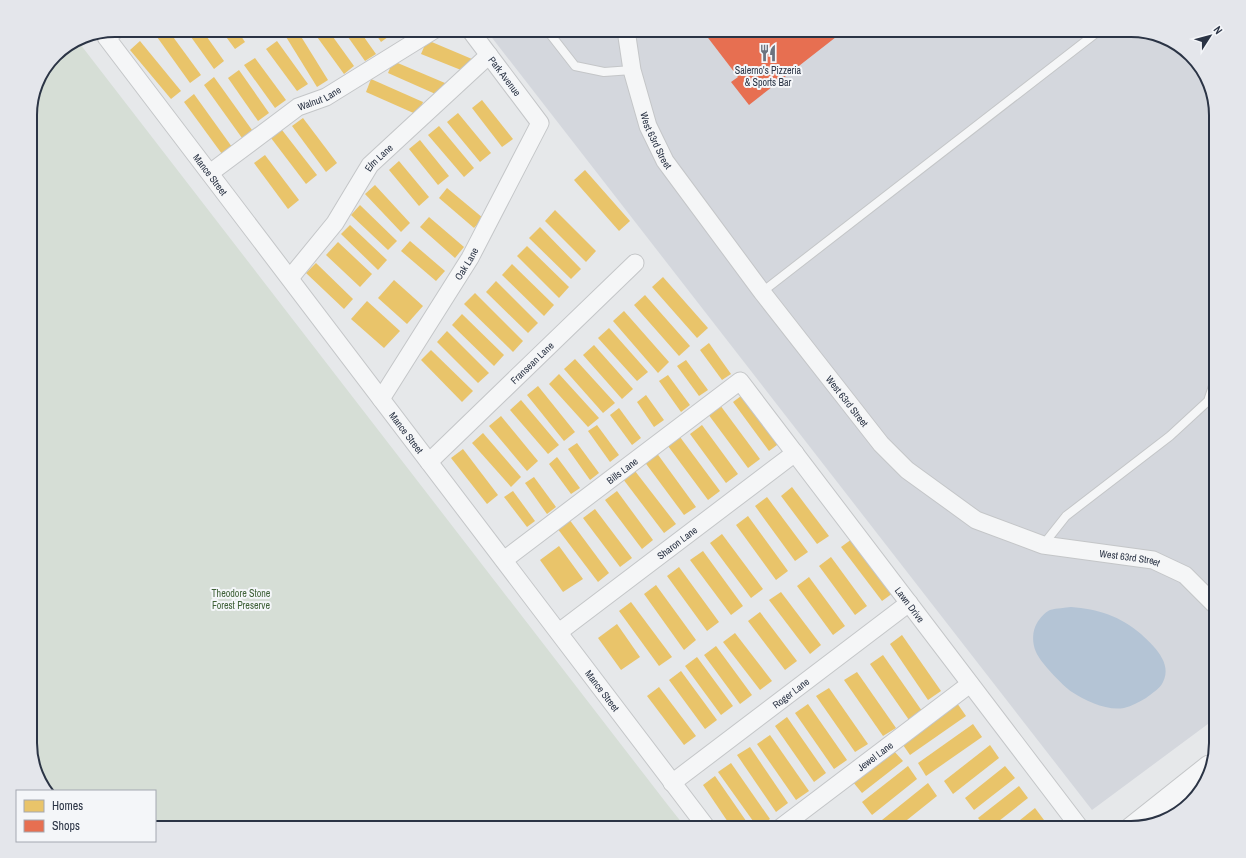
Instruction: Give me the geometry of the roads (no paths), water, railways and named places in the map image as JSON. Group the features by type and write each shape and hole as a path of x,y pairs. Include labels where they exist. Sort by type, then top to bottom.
{"street":[{"name":"Mance Street","path":"113,37 210,173 702,821"},
{"name":"Walnut Lane","path":"210,173 298,107 326,97 423,37"},
{"name":"Park Avenue","path":"475,37 540,123"},
{"name":"West 63rd Street","path":"627,37 632,70 648,126 665,161 762,292 881,444 907,470 976,520 1043,545 1153,560 1185,575 1209,599"},
{"name":"Elm Lane","path":"290,278 335,223 370,166 489,55"},
{"name":"Oak Lane","path":"381,399 470,258 540,123"},
{"name":"Fransean Lane","path":"429,462 635,263"},
{"name":"Lawn Drive","path":"740,381 1075,821"},
{"name":"Bills Lane","path":"504,560 740,381"},
{"name":"Sharon Lane","path":"558,632 795,453"},
{"name":"Roger Lane","path":"672,783 909,603"},
{"name":"Jewel Lane","path":"789,821 970,684"},
{"path":"1141,820 1204,770"}],"lane":[{"path":"552,37 575,66 604,72 632,70"},
{"path":"762,292 1091,37"},
{"path":"1043,545 1066,516 1170,436 1208,401 1209,398"}],"water":[{"path":"1071,607 1108,614 1125,622 1141,634 1151,643 1164,661 1165,675 1160,687 1146,698 1127,707 1117,709 1104,707 1090,702 1063,685 1038,656 1034,645 1033,633 1035,626 1046,612 1053,609"}],"place":[{"name":"Salerno's Pizzeria & Sports Bar","path":"768,53"}],"park label":[{"name":"Theodore Stone Forest Preserve","path":"241,598"}]}
